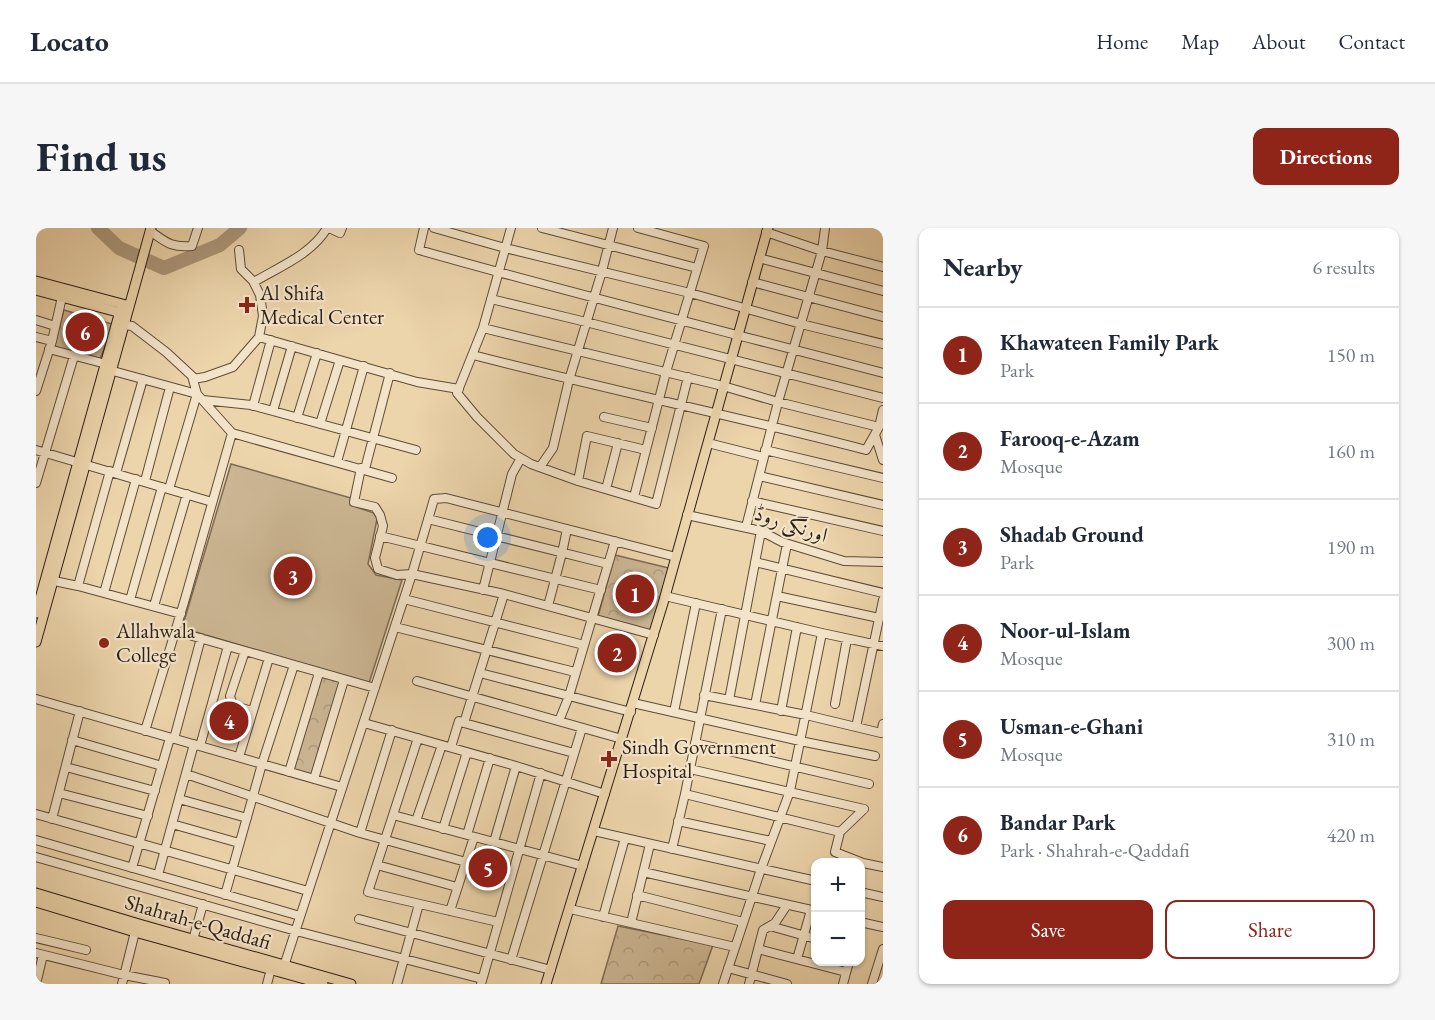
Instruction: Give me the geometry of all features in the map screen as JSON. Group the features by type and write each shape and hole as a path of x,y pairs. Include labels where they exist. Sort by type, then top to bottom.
{"main road":[{"path":"36,642 38,614 151,229"},
{"path":"546,984 654,635 767,230"},
{"path":"36,281 126,310"},
{"path":"36,290 126,310"},
{"path":"38,614 54,581 82,464"},
{"name":"Shahrah-e-Qaddafi","path":"36,892 193,940 351,984"},
{"name":"Shahrah-e-Qaddafi","path":"36,902 323,984"}],"street":[{"path":"151,229 169,245 183,247 192,246 198,228"},
{"path":"254,282 311,247 321,239 328,228 340,233 342,228"},
{"path":"424,228 419,250 883,373"},
{"path":"434,228 883,344"},
{"path":"542,228 697,268"},
{"path":"540,467 553,448 569,380 613,228"},
{"path":"633,497 666,372 704,246 638,228"},
{"path":"746,527 778,402 822,251 825,228"},
{"path":"509,229 483,328 457,393 514,454 531,464 656,504 688,377"},
{"path":"767,230 822,251 883,267"},
{"path":"193,379 233,367 259,337 263,316 260,295 254,282 241,269 239,250"},
{"path":"759,258 883,291"},
{"path":"752,282 883,317"},
{"path":"36,390 40,364 51,345 62,297"},
{"path":"491,299 883,398"},
{"path":"126,310 132,326 166,351 192,376 200,397 232,433 392,478"},
{"path":"36,320 55,326"},
{"path":"483,328 688,377 879,427"},
{"path":"36,337 74,356 200,397 253,406 416,450"},
{"path":"259,337 417,382 459,389"},
{"path":"253,406 271,340"},
{"path":"273,411 292,346"},
{"path":"297,418 316,353"},
{"path":"473,355 569,380 772,425 866,450 879,427 883,412"},
{"path":"36,481 74,356"},
{"path":"320,424 340,360"},
{"path":"337,462 364,366"},
{"path":"390,374 354,502 375,507 380,515 382,526 375,558 378,569 398,575 412,574 504,594 654,635"},
{"path":"78,586 143,379"},
{"path":"104,593 170,387"},
{"path":"130,600 166,488 200,397"},
{"path":"604,417 652,428"},
{"path":"145,731 232,433"},
{"path":"875,435 883,460"},
{"path":"578,480 587,436 646,450"},
{"path":"606,489 618,443"},
{"path":"708,443 883,478"},
{"path":"36,450 212,502"},
{"path":"483,590 512,474 521,458"},
{"path":"759,476 883,505"},
{"path":"154,606 187,494"},
{"path":"284,966 404,599 434,499 446,498 676,557"},
{"path":"752,501 883,531"},
{"name":"اورنگی روڈ","path":"687,515 761,531 787,544 844,561 883,562"},
{"path":"428,519 608,564"},
{"path":"548,606 567,529"},
{"path":"729,700 761,531"},
{"path":"380,536 601,590"},
{"path":"559,721 615,541"},
{"path":"755,705 787,544"},
{"path":"755,562 883,594"},
{"path":"54,581 180,614"},
{"path":"464,723 504,594"},
{"path":"665,596 883,646"},
{"path":"777,596 879,618"},
{"path":"404,599 584,645"},
{"path":"856,727 883,600"},
{"path":"674,712 696,603"},
{"path":"672,849 722,609"},
{"path":"395,627 575,672"},
{"path":"782,711 797,627"},
{"path":"175,631 375,688"},
{"path":"723,984 761,868 790,791 822,633"},
{"path":"132,868 201,638"},
{"path":"835,704 847,639"},
{"path":"158,875 186,774 228,646"},
{"path":"245,651 230,696 233,706 253,711"},
{"path":"239,758 269,658"},
{"path":"225,895 262,764 294,665"},
{"path":"289,772 320,673"},
{"path":"480,673 568,696 632,708 674,712 875,756"},
{"path":"314,779 344,680"},
{"path":"417,681 622,739"},
{"path":"704,695 806,715 881,733 883,724"},
{"path":"36,699 342,787"},
{"path":"52,819 80,711"},
{"path":"451,747 459,721 574,753"},
{"path":"364,723 541,773 605,794"},
{"path":"511,960 582,728"},
{"path":"360,833 392,730"},
{"path":"418,738 368,892 498,922"},
{"path":"72,740 162,766"},
{"path":"695,743 869,784"},
{"path":"416,821 442,745"},
{"path":"443,829 467,752"},
{"path":"450,910 466,861 490,758"},
{"path":"494,842 516,766"},
{"path":"66,767 155,791"},
{"path":"690,769 864,809 840,832 835,852 863,863 883,867"},
{"path":"36,857 482,981 541,773"},
{"path":"186,774 360,833 466,861"},
{"path":"59,793 148,816"},
{"path":"685,794 840,832"},
{"path":"179,799 247,818"},
{"path":"36,814 308,891"},
{"path":"393,815 583,866"},
{"path":"678,821 771,841"},
{"path":"172,824 239,843"},
{"path":"594,831 811,880"},
{"path":"603,917 626,838"},
{"path":"36,840 300,916"},
{"path":"631,923 650,844"},
{"path":"377,865 457,887"},
{"path":"643,872 811,911"},
{"path":"865,893 883,897"},
{"path":"638,895 743,922"},
{"path":"193,940 203,904"},
{"path":"397,984 419,904"},
{"path":"749,984 763,930 775,923 787,905"},
{"path":"570,909 735,947"},
{"path":"797,959 813,912"},
{"path":"359,919 551,970"},
{"path":"865,924 883,927"},
{"path":"770,926 811,938"},
{"path":"122,984 135,932"},
{"path":"36,938 86,950"},
{"path":"872,984 883,948"},
{"path":"758,949 846,972"},
{"path":"40,983 40,954 165,984"},
{"path":"843,984 848,966"},
{"path":"728,968 787,984"},
{"path":"267,984 271,969"}],"green space":[{"path":"64,310 112,324 100,359 54,347"},
{"path":"231,464 351,498 350,505 374,513 377,519 368,564 376,575 402,580 369,683 182,628"},
{"path":"615,555 673,569 654,635 597,620"},
{"path":"319,673 344,680 314,779 289,772"},
{"path":"618,926 713,945 699,984 601,984"}],"waterway":[{"path":"98,228 119,248 164,268 220,245 240,228"}],"place":[{"name":"Al Shifa Medical Center","path":"247,305"},
{"name":"Bandar Park","path":"85,332"},
{"name":"Shadab Ground","path":"293,576"},
{"name":"Khawateen Family Park","path":"635,594"},
{"name":"Allahwala College","path":"104,643"},
{"name":"Farooq-e-Azam","path":"617,653"},
{"name":"Noor-ul-Islam","path":"229,721"},
{"name":"Sindh Government Hospital","path":"609,759"},
{"name":"Usman-e-Ghani","path":"488,868"}]}
